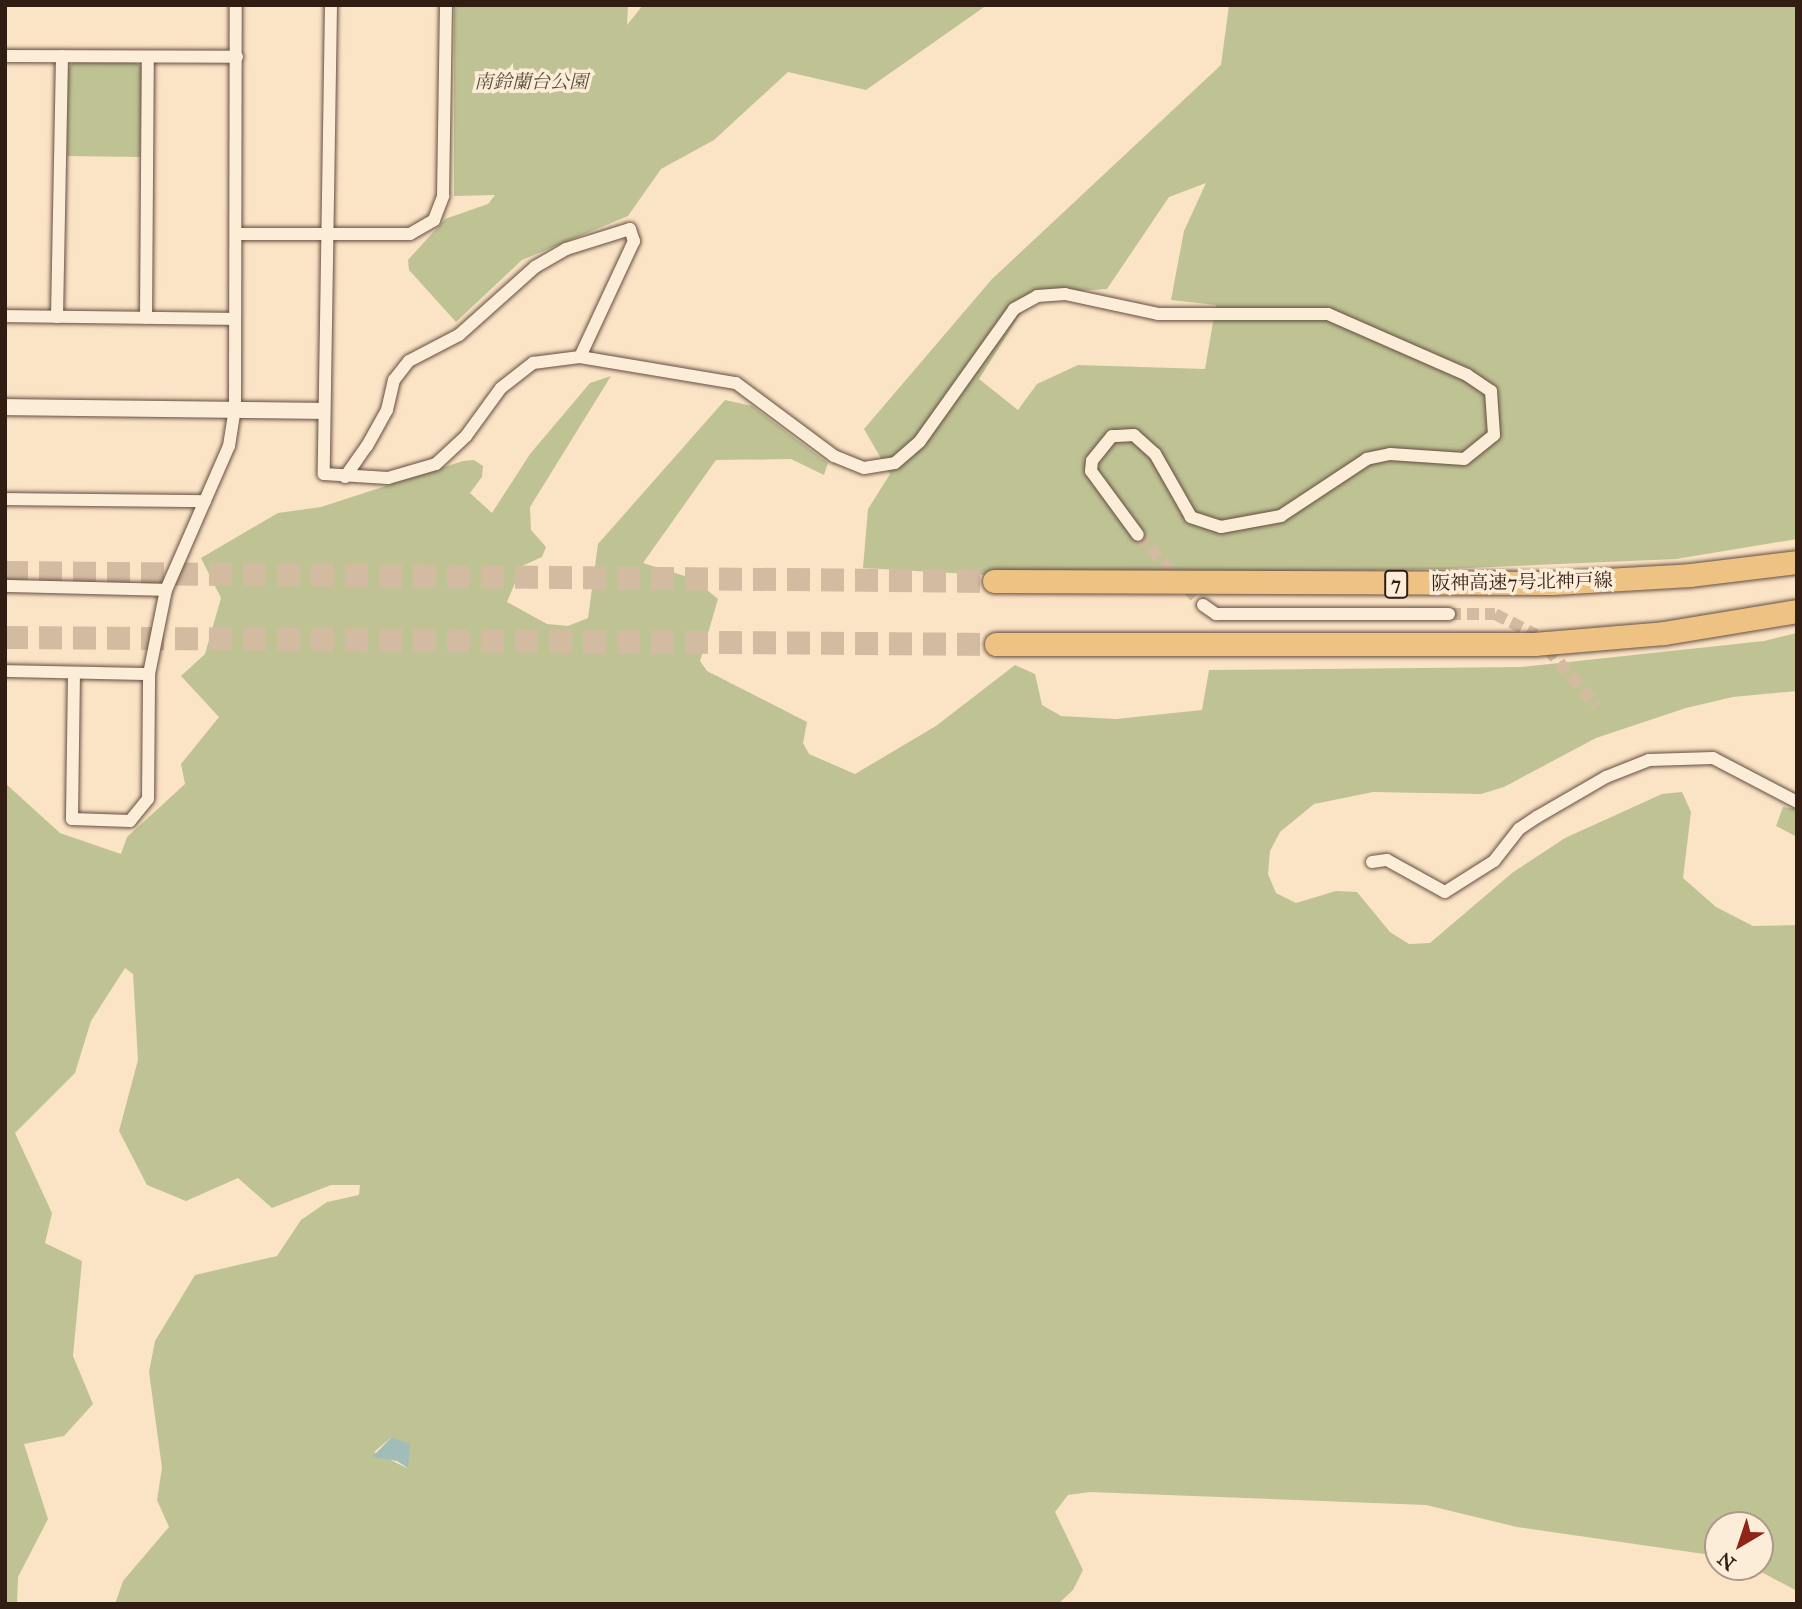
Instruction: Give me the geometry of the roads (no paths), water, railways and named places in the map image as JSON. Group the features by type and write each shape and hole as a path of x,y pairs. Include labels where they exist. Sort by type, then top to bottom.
{"highway":[{"name":"阪神高速7号北神戸線","path":"994,581 1553,583 1690,575 1797,562"},
{"path":"996,644 1534,643 1664,633 1797,611"}],"street":[{"path":"74,673 72,819 130,821 148,799 149,674 166,590 229,446 235,409 236,5"},
{"path":"331,5 329,234 322,411 324,474 388,478 436,464 466,436 501,387 533,363 580,357 736,383 834,456 864,468 895,463 920,441 1014,309 1037,296 1065,294 1158,314 1328,314 1467,376 1491,391 1494,435 1476,453 1453,461 1390,454 1367,459 1281,516 1230,526 1205,524 1191,517 1155,454 1134,435 1112,436 1092,461 1091,471 1138,535"},
{"path":"236,234 410,234 434,220 443,196 446,5"},
{"path":"5,56 237,57"},
{"path":"57,317 62,56"},
{"path":"146,317 148,57"},
{"path":"345,477 367,446 387,410 394,380 409,361 459,335 536,267 566,249 630,229 634,241 580,357"},
{"path":"5,316 235,318"},
{"path":"5,407 322,411"},
{"path":"5,499 205,501"},
{"path":"5,586 166,590"},
{"path":"1203,605 1216,614 1449,614"},
{"path":"5,671 149,674"},
{"path":"1372,862 1387,860 1445,892 1494,861 1519,829 1537,817 1606,778 1648,760 1713,758 1797,802"}],"water":[{"path":"392,1437 410,1444 408,1468 397,1461 372,1457"}],"tunnel":[{"path":"1138,535 1203,605"},
{"path":"5,572 994,581"},
{"path":"1449,614 1495,614 1536,635 1597,707"},
{"path":"5,637 996,644"}],"park label":[{"name":"南鈴蘭台公園","path":"531,82"}]}
